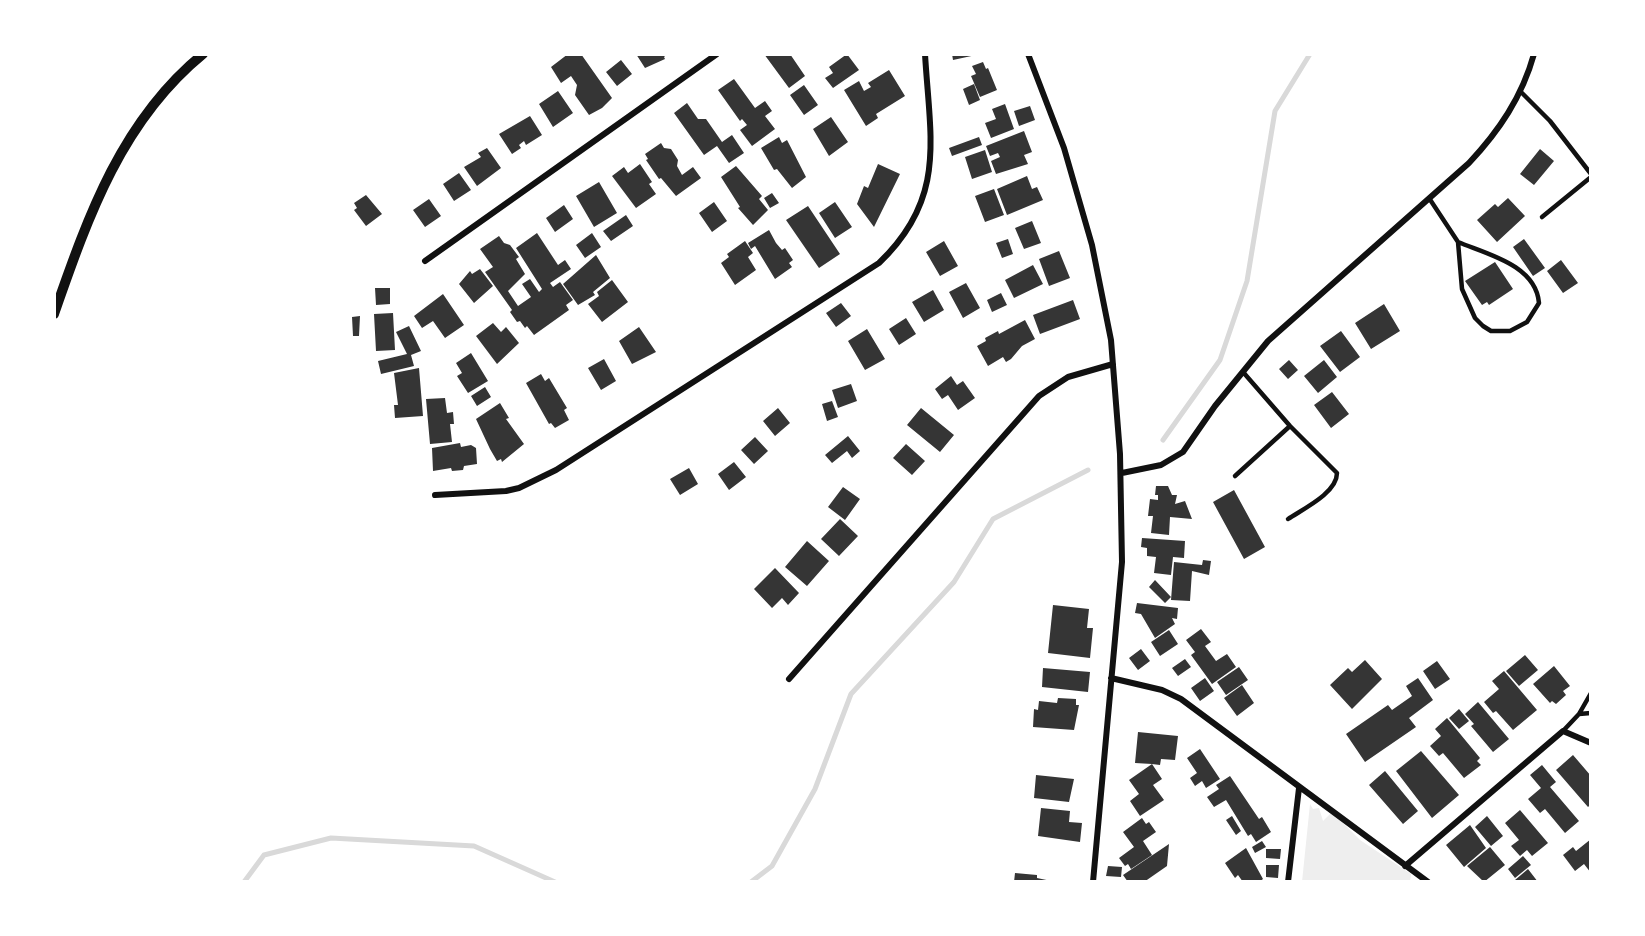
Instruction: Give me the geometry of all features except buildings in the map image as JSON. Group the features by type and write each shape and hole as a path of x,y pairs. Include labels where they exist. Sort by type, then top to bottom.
{"street":[{"path":"54,314 90,212 122,149 163,92 203,54"},
{"path":"425,261 717,54"},
{"path":"435,495 506,491 519,488 556,470 879,263 899,243 914,222 924,199 930,171 925,54"},
{"path":"1028,54 1078,193 1105,304 1113,364 1122,473 1122,562 1093,882"},
{"path":"1122,473 1161,465 1183,452 1243,372 1289,321 1485,146 1521,92 1534,54"},
{"path":"789,679 1039,396 1068,377 1113,364"},
{"path":"1111,678 1172,693 1428,882"},
{"path":"1406,866 1563,731 1591,743"},
{"path":"1288,882 1299,788"}],"lane":[{"path":"1521,92 1550,121 1591,175 1542,217"},
{"path":"1429,198 1458,242 1462,289 1475,318 1491,331 1501,332 1527,322 1539,303 1533,284 1508,262 1458,242"},
{"path":"1243,372 1290,426 1336,470 1338,477 1326,492 1288,519"},
{"path":"1235,476 1290,426"},
{"path":"1563,731 1579,714 1591,693"},
{"path":"1579,714 1591,713"}],"shaded area":[{"path":"1310,804 1313,809 1319,808 1323,821 1332,812 1360,840 1411,874 1410,882 1302,882"}],"waterway":[{"path":"1163,440 1220,360 1247,281 1275,111 1310,54"},
{"path":"751,882 772,866 815,789 851,694 954,582 993,519 1088,470"},
{"path":"244,882 264,855 331,838 474,846 555,882"}]}
